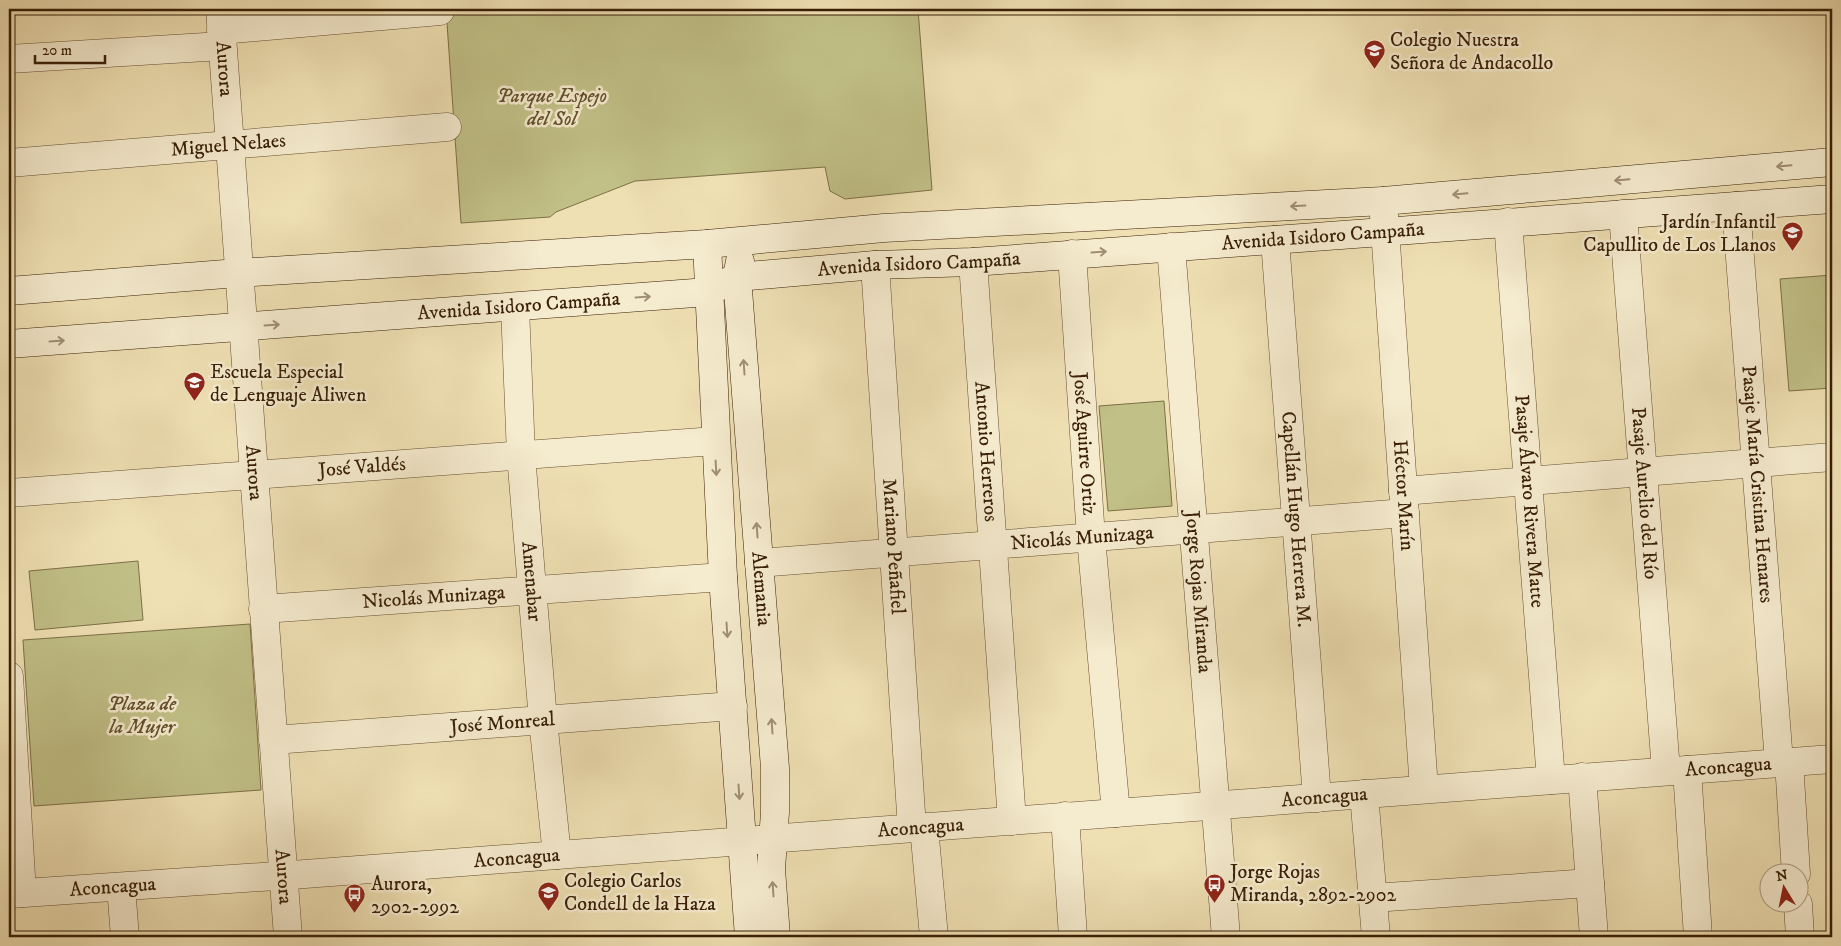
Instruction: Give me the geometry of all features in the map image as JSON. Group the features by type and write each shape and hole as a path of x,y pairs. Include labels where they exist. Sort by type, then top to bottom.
{"street":[{"path":"9,59 221,28 440,11"},
{"name":"Aurora","path":"221,28 288,937"},
{"name":"Miguel Nelaes","path":"9,163 447,127"},
{"name":"Avenida Isidoro Campaña","path":"9,291 238,273 707,244 884,228 1383,201 1832,162"},
{"name":"Avenida Isidoro Campaña","path":"9,344 708,292 738,277 875,265 973,262 1832,199"},
{"name":"Héctor Marín","path":"1383,201 1424,789"},
{"name":"Pasaje María Cristina Henares","path":"1736,206 1756,463 1795,864"},
{"name":"Pasaje Aurelio del Río","path":"1623,214 1643,472 1698,937"},
{"name":"Pasaje Álvaro Rivera Matte","path":"1508,222 1551,780"},
{"name":"Capellán Hugo Herrera M.","path":"1275,240 1317,798"},
{"name":"Alemania","path":"744,241 738,277 775,768 774,839 771,869 776,937"},
{"name":"Alemania","path":"707,244 723,577 750,937"},
{"name":"Jorge Rojas Miranda","path":"1171,246 1226,937"},
{"name":"José Aguirre Ortiz","path":"1072,254 1091,538 1116,813"},
{"name":"Antonio Herreros","path":"973,262 1012,821"},
{"name":"Mariano Peñafiel","path":"875,265 895,553 918,828 934,937"},
{"name":"Amenabar","path":"516,307 521,455 543,720 557,855"},
{"name":"José Valdés","path":"9,493 253,473 715,441"},
{"name":"Nicolás Munizaga","path":"759,563 1297,522 1528,481 1832,457"},
{"name":"Nicolás Munizaga","path":"263,609 723,577"},
{"path":"9,676 15,894"},
{"name":"José Monreal","path":"273,740 733,706"},
{"name":"Aconcagua","path":"15,894 283,876 1832,758"},
{"path":"1582,777 1594,937"},
{"path":"1364,794 1376,937"},
{"path":"1065,816 1073,937"},
{"path":"1373,898 1590,883"},
{"path":"122,887 125,937"},
{"path":"1799,914 1800,937"}],"green space":[{"name":"Parque Espejo del Sol","path":"446,9 918,9 932,190 845,199 830,191 825,167 635,181 556,212 550,217 461,223"},
{"path":"1832,275 1832,388 1789,391 1780,279"},
{"path":"1164,401 1172,506 1108,511 1099,406"},
{"path":"138,561 143,620 35,630 29,571"},
{"name":"Plaza de la Mujer","path":"250,624 261,790 34,806 23,640"}],"place":[{"name":"Colegio Nuestra Señora de Andacollo","path":"1374,70"},
{"name":"Jardín Infantil Capullito de Los Llanos","path":"1792,252"},
{"name":"Escuela Especial de Lenguaje Aliwen","path":"194,402"},
{"name":"Jorge Rojas Miranda, 2892-2902","path":"1214,903"},
{"name":"Colegio Carlos Condell de la Haza","path":"548,912"},
{"name":"Aurora, 2902-2992","path":"355,914"}]}
